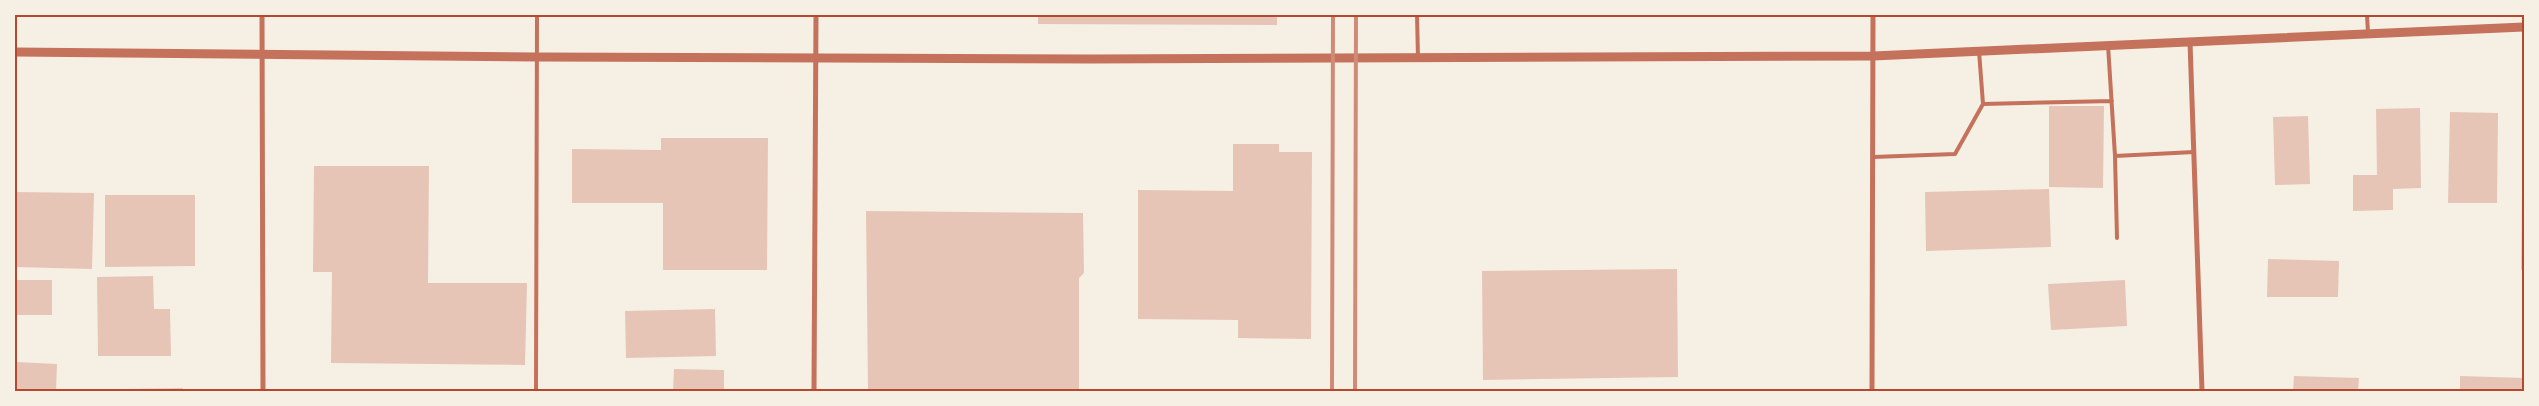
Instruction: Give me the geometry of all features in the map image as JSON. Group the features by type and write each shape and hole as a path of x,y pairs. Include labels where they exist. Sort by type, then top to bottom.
{"street":[{"path":"262,15 263,391"},
{"path":"814,391 816,15"},
{"path":"1872,391 1873,15"},
{"path":"15,52 816,59 1873,56 2524,27"},
{"path":"2190,41 2202,391"}],"lane":[{"path":"536,391 537,15"},
{"path":"1418,15 1418,58"},
{"path":"2367,15 2368,33"},
{"path":"2108,45 2115,156 2117,238"},
{"path":"1873,157 1955,154 1983,104 1979,51"},
{"path":"1983,104 2112,101"},
{"path":"2115,156 2194,152"}],"building":[{"path":"1038,15 1277,15 1277,25 1038,24"},
{"path":"2049,106 2104,106 2103,188 2049,187"},
{"path":"2420,108 2421,188 2393,189 2393,210 2353,211 2353,175 2377,175 2376,109"},
{"path":"2450,112 2498,113 2497,203 2448,203"},
{"path":"2308,116 2310,184 2275,185 2273,117"},
{"path":"661,138 768,138 767,270 663,270 663,203 572,203 572,149 661,150"},
{"path":"1233,144 1279,144 1279,152 1312,152 1311,339 1238,338 1238,320 1138,319 1138,190 1233,191"},
{"path":"314,166 429,166 428,283 527,283 525,365 331,363 332,272 313,272"},
{"path":"2049,189 2051,247 1926,251 1925,192"},
{"path":"15,192 94,193 92,269 15,267"},
{"path":"2522,193 2524,193 2524,270 2521,270"},
{"path":"105,195 195,195 195,266 105,267"},
{"path":"866,211 1083,213 1084,273 1079,278 1079,391 868,391"},
{"path":"2268,259 2339,261 2338,297 2267,297"},
{"path":"1677,269 1678,377 1483,380 1482,271"},
{"path":"153,276 154,309 170,309 171,356 98,356 97,277"},
{"path":"15,280 52,280 52,315 16,315"},
{"path":"2125,280 2127,326 2051,330 2048,284"},
{"path":"715,309 716,356 626,358 625,311"},
{"path":"16,362 57,364 56,391 15,391"},
{"path":"674,369 724,370 724,391 673,391"},
{"path":"2294,376 2359,378 2358,391 2293,391"},
{"path":"2460,376 2524,378 2524,391 2460,391"},
{"path":"183,388 183,391 124,391 124,389"}],"railway":[{"path":"1332,391 1333,15"},
{"path":"1355,391 1356,15"}]}
